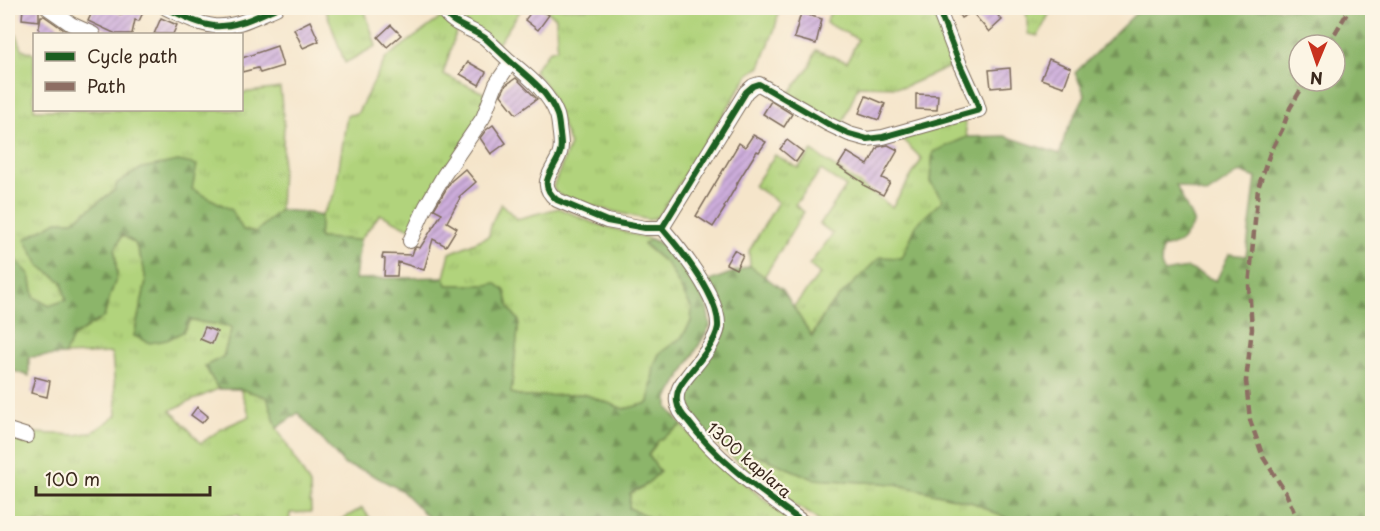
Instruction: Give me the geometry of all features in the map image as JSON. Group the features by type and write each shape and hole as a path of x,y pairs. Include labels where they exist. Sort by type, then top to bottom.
{"street":[{"path":"48,8 71,24 91,33"},
{"path":"165,8 193,21 213,26 230,25 276,8"},
{"path":"442,8 448,18 476,32 537,84 548,98 556,113 562,142 559,156 549,172 546,184 553,197 607,221 645,228 662,228 746,92 753,86 759,84 828,124 867,139 883,137 979,110 938,8"},
{"path":"410,241 426,206 483,118 496,84 511,62"},
{"name":"1300 kaplara","path":"662,228 706,289 717,318 715,336 702,358 679,387 677,404 680,411 700,438 748,481 806,524"},
{"path":"8,430 27,436"}],"green space":[{"path":"325,8 364,8 376,46 345,63"},
{"path":"448,8 522,8 498,44 453,15"},
{"path":"542,8 780,8 760,67 749,74 658,217 649,220 574,202 556,193 553,187 570,145 549,90 534,70 549,51 557,48 556,17"},
{"path":"832,8 868,11 870,8 934,8 954,65 904,87 858,86 842,125 788,95 810,66 816,50 847,62 858,39 826,23"},
{"path":"1026,8 1052,8 1038,36 1028,34"},
{"path":"1144,8 1372,8 1372,523 1017,523 974,503 896,484 814,479 705,434 686,411 685,389 720,336 707,282 750,266 783,290 812,337 828,308 880,257 902,258 917,224 943,200 930,182 933,152 967,137 1005,136 1060,154 1065,135 1085,95 1075,73 1137,12","holes":["1240,172 1256,178 1246,256 1229,254 1216,281 1188,268 1164,272 1161,265 1162,248 1180,243 1194,223 1176,185 1207,194"]},
{"path":"442,17 457,29 443,74 486,94 478,119 410,229 380,214 360,240 318,238 321,216 335,193 347,115 357,114 386,58"},
{"path":"8,32 17,35 22,49 33,54 33,111 243,111 243,93 280,88 284,125 280,210 256,232 243,230 231,210 192,189 115,190 73,221 57,221 39,265 62,282 66,300 49,306 34,297 30,275 14,258 8,257"},
{"path":"964,119 967,137 933,153 930,182 943,200 917,224 902,258 828,308 811,337 793,307 820,274 809,265 833,234 820,224 846,187 821,170 795,205 804,212 764,277 750,266 749,251 778,202 754,186 775,155 798,168 812,151 892,207 922,159 899,136"},
{"path":"178,161 197,165 192,189 232,210 243,230 256,232 280,210 305,212 321,216 319,238 360,240 355,279 444,277 447,285 495,283 505,291 509,308 519,321 511,393 525,397 584,394 624,409 649,403 654,366 659,354 682,337 691,322 692,309 668,265 644,244 651,239 672,250 707,305 710,326 668,398 668,408 682,425 658,441 648,455 660,472 642,488 630,493 629,508 647,516 653,523 434,523 401,490 365,471 345,465 298,413 277,428 267,397 240,389 218,389 205,366 223,357 232,327 190,320 183,332 167,340 150,343 134,336 146,282 143,264 135,243 122,235 115,250 117,276 104,317 74,336 64,355 29,357 29,376 8,369 8,257 14,258 30,275 34,297 49,306 66,300 62,282 39,265 25,239 57,221 73,221 115,190 117,183 142,168"},
{"path":"501,204 517,219 559,208 593,223 651,239 644,245 668,265 692,309 691,322 682,337 659,354 654,366 649,403 624,409 584,394 525,397 511,393 519,321 509,308 505,291 495,283 447,285 444,277 450,253 489,236 491,224"},
{"path":"122,235 135,243 143,264 146,282 134,336 183,332 190,320 232,327 223,357 205,366 218,389 171,410 201,443 223,428 250,416 240,389 267,397 277,428 310,485 311,512 290,513 289,524 240,523 239,515 169,519 168,524 20,523 8,520 8,435 28,442 34,433 76,435 93,432 117,415 112,353 64,355 74,336 104,317 117,276 115,250"},
{"path":"682,425 705,452 794,523 653,523 647,516 629,508 630,493 642,488 660,472 648,456 658,441"},
{"path":"705,434 814,479 896,484 974,503 1017,523 821,523 779,496"},
{"path":"362,508 374,523 335,523"}],"building":[{"path":"23,8 39,8 39,21 22,19"},
{"path":"94,8 106,8 122,15 126,8 145,8 139,21 135,20 132,33 114,33 88,21"},
{"path":"534,8 539,8 549,15 538,30 525,20"},
{"path":"955,8 991,8 1002,20 989,32 972,12 961,18"},
{"path":"801,13 822,19 816,44 794,38"},
{"path":"41,16 67,32 67,33 38,33"},
{"path":"161,18 177,25 173,33 154,33"},
{"path":"310,21 319,41 303,48 294,29"},
{"path":"391,25 401,35 387,47 378,37"},
{"path":"277,46 283,66 260,73 258,68 243,72 243,58"},
{"path":"1049,59 1071,68 1064,87 1041,79"},
{"path":"468,62 486,72 479,85 460,74"},
{"path":"1010,68 1011,86 991,88 989,70"},
{"path":"516,78 537,99 516,114 501,95 506,85"},
{"path":"916,94 938,95 937,110 916,109"},
{"path":"866,96 885,104 879,120 859,113"},
{"path":"771,101 792,114 784,127 763,114"},
{"path":"493,125 506,143 491,154 480,138"},
{"path":"753,135 766,142 759,152 757,151 737,183 713,227 696,216 739,143 745,147"},
{"path":"787,140 803,152 796,162 780,149"},
{"path":"888,145 898,150 882,178 890,182 883,195 863,185 864,183 838,166 847,152 868,165 878,147"},
{"path":"465,169 476,182 459,197 447,222 457,228 446,246 433,239 424,270 398,262 397,276 384,276 383,254 412,255 416,247 420,248 442,213 434,209 451,181"},
{"path":"734,250 743,255 736,269 726,264"},
{"path":"205,327 217,332 212,344 200,339"},
{"path":"35,377 50,381 47,397 31,393"},
{"path":"197,407 208,416 202,423 191,415"}],"marked path":[{"path":"1335,33 1350,8"},
{"path":"1299,93 1270,153 1258,188 1249,286 1252,329 1246,381 1250,420 1263,457 1286,493 1299,524"}],"cycle path":[{"path":"166,8 189,19 214,26 246,21 276,8"},
{"path":"442,8 456,23 485,38 538,86 554,107 558,120 561,151 548,179 547,184 551,194 557,200 607,221 645,228 662,228 688,261 713,302 718,327 708,350 679,388 678,407 700,436 728,464 805,524"},
{"path":"662,228 746,92 753,86 759,84 828,124 867,139 883,137 979,110 938,8"}]}
